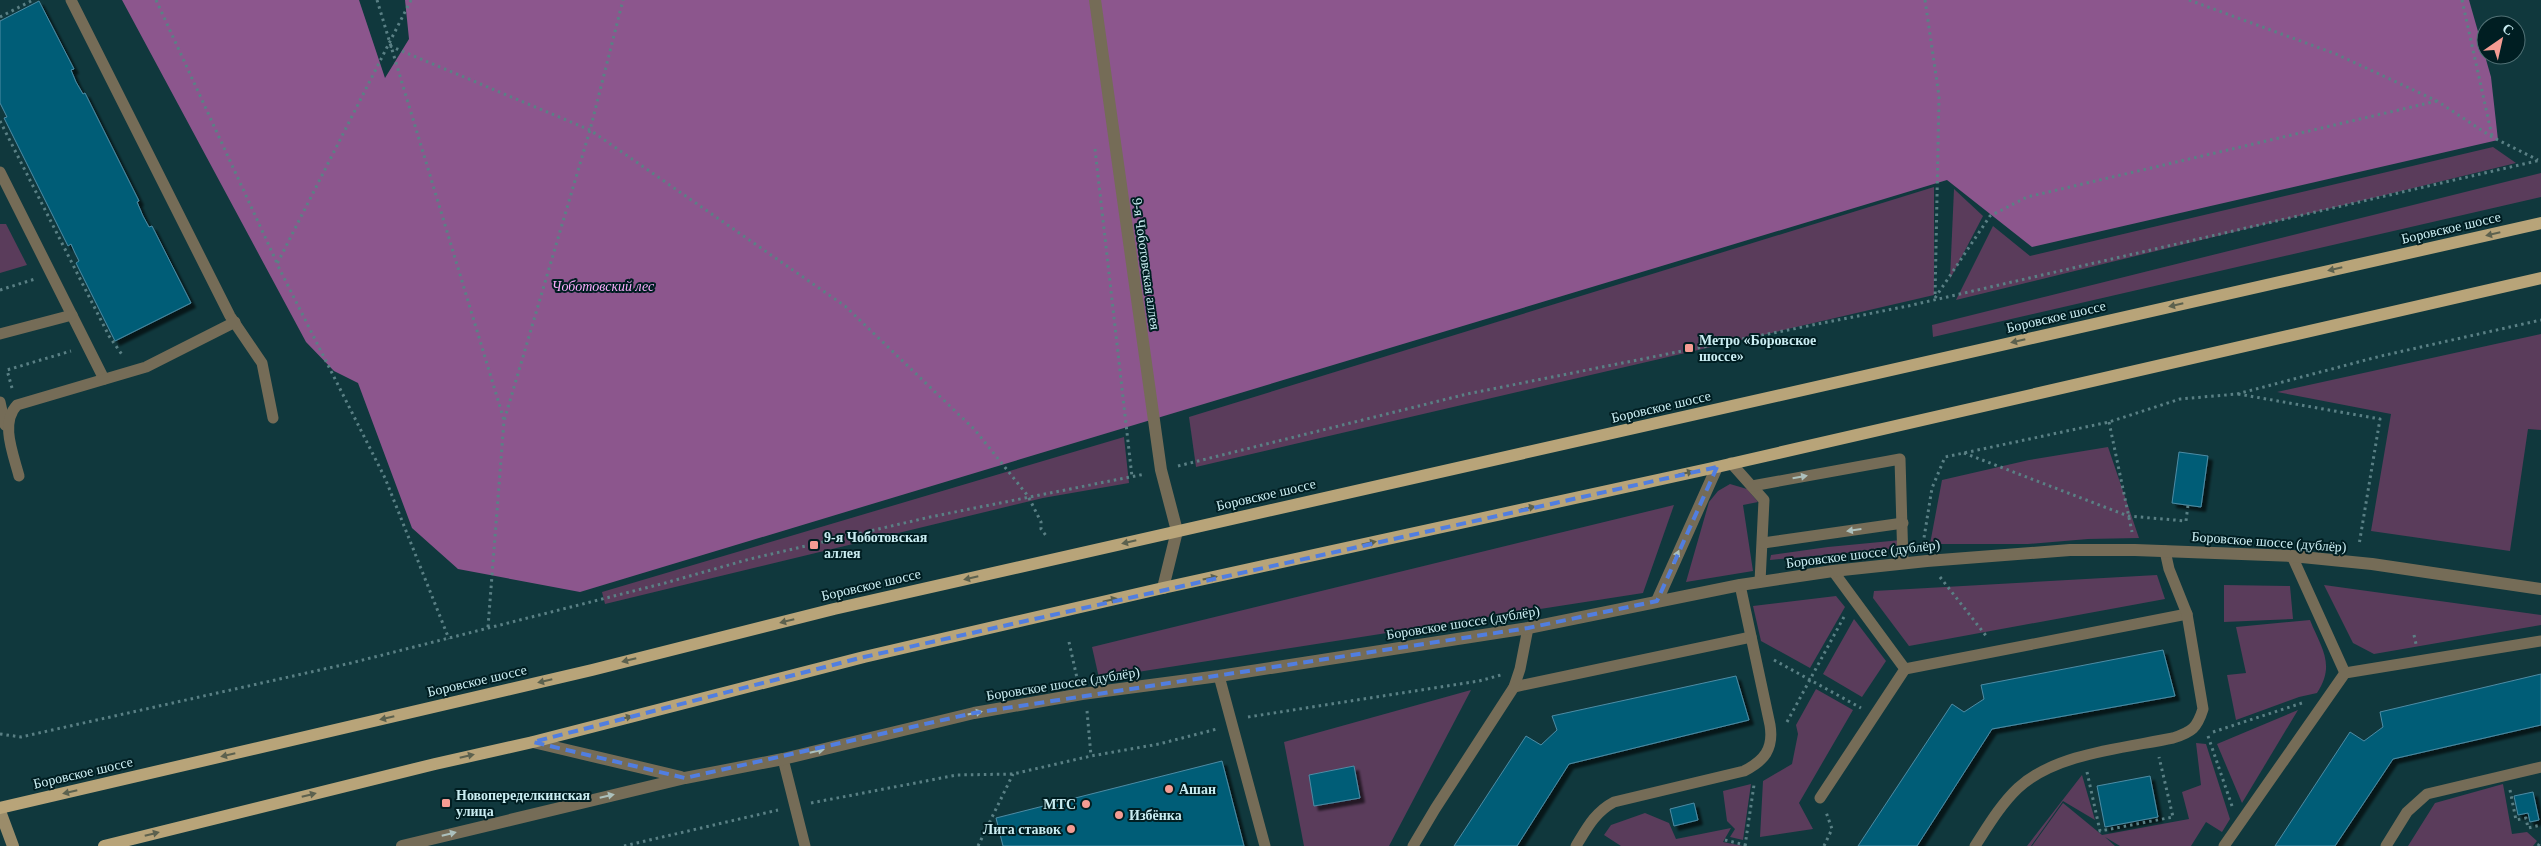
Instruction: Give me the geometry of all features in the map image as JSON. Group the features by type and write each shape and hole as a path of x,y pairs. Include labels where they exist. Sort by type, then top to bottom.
{"main road":[{"name":"Боровское шоссе","path":"0,810 592,670 834,609 2541,223"},
{"path":"104,846 435,764 533,742 864,657 1163,588 1717,467 2541,278"},
{"path":"0,810 13,846"}],"street":[{"name":"9-я Чоботовская аллея","path":"1095,0 1160,470 1177,531"},
{"path":"1657,601 1717,467"},
{"path":"1163,588 1177,531"},
{"name":"Боровское шоссе (дублёр)","path":"402,846 685,778 783,759 974,713 1082,694 1220,676 1528,628 1740,584 1833,571 1924,561 2070,550 2135,550 2292,556 2356,562 2541,589"},
{"path":"533,742 685,778"}],"lane":[{"path":"71,0 235,322 262,363 273,418"},
{"path":"0,172 104,379"},
{"path":"0,334 72,314"},
{"path":"5,425 8,415 17,405 146,367 235,322"},
{"path":"0,402 18,476"},
{"path":"1752,486 1900,458 1903,563"},
{"path":"1731,463 1764,500 1760,582"},
{"path":"1763,543 1903,523"},
{"path":"1975,846 2006,800 2024,783 2049,768 2084,757 2190,732 2199,721 2203,710 2187,614 2169,569 2165,551"},
{"path":"2292,556 2345,673"},
{"path":"1833,571 1904,669"},
{"path":"1576,846 1594,816 1614,802 1744,771 1757,764 1767,754 1772,737 1740,584"},
{"path":"1820,798 1904,669 2187,614"},
{"path":"1413,846 1514,687 1520,669 1528,628"},
{"path":"2224,846 2345,673 2541,641"},
{"path":"1514,687 1752,643"},
{"path":"1220,676 1266,846"},
{"path":"783,759 804,846"},
{"path":"2386,846 2407,812 2427,794 2541,767"}],"path":[{"path":"0,17 33,0"},
{"path":"156,0 277,264 385,478 449,639"},
{"path":"377,0 504,421"},
{"path":"277,264 390,46 411,0"},
{"path":"488,627 504,421 590,130 624,0"},
{"path":"1925,0 1939,96 1935,299"},
{"path":"2188,0 2336,54 2437,100 2492,137 2540,160"},
{"path":"2462,0 2492,137"},
{"path":"390,46 590,130 845,306 975,430 1028,496 1041,522 1041,529 1047,536"},
{"path":"1935,299 1990,216 2027,197 2437,100"},
{"path":"0,120 109,336 126,360"},
{"path":"1095,144 1132,476"},
{"path":"0,734 21,736 39,733 449,639 488,627 665,583 750,559 1028,496 1160,470 1477,392 1935,299 2540,160"},
{"path":"1999,651 1924,561 1936,475 1945,456 2109,422 2180,399 2237,394 2381,356 2541,320"},
{"path":"17,405 7,370 88,346 109,336"},
{"path":"2237,394 2380,419 2356,562"},
{"path":"2109,422 2135,550"},
{"path":"1963,452 2128,516 2186,521 2188,505"},
{"path":"1772,737 1785,725 1853,599"},
{"path":"1069,642 1077,680"},
{"path":"1752,643 1809,680 1874,715"},
{"path":"624,846 795,806 957,775 1013,774 1091,756 1159,744 1210,732 1232,723 1278,712 1479,681 1520,669"},
{"path":"2239,825 2208,734 2305,702 2323,704"},
{"path":"1087,708 1091,756"},
{"path":"2084,757 2100,831 2173,817 2156,741"},
{"path":"1725,840 1747,845 1757,764"},
{"path":"978,846 1013,774"},
{"path":"2507,775 2516,820 2526,818 2528,828 2541,825"},
{"path":"1820,798 1832,829 1824,846"},
{"path":"2538,846 2541,841"}],"highlighted area":[{"path":"1717,467 1657,601 1528,628 974,713 685,778 533,742 864,657"}],"shaded area":[{"path":"2493,147 2516,163 1956,300 1993,226 2030,256"},
{"path":"2541,173 2541,197 1933,337 1932,325"},
{"path":"1934,187 1934,295 1196,467 1189,417"},
{"path":"1954,189 1983,216 1950,279"},
{"path":"0,224 6,224 27,265 0,273"},
{"path":"2541,334 2541,430 2528,429 2510,551 2371,531 2391,414 2277,392"},
{"path":"1124,437 1129,483 1043,498 605,604 602,592"},
{"path":"2108,447 2139,538 2088,539 2028,544 1930,544 1942,480 2029,460"},
{"path":"1730,484 1747,489 1758,502 1743,505 1753,571 1686,582 1709,502 1718,491"},
{"path":"1674,505 1643,593 1099,678 1092,647"},
{"path":"1901,540 1900,548 1770,560 1771,555"},
{"path":"2157,575 2165,599 1909,646 1873,598 1874,591"},
{"path":"2224,585 2290,586 2293,619 2224,622"},
{"path":"2324,585 2541,615 2541,625 2374,654 2353,643"},
{"path":"1836,596 1845,607 1810,668 1761,641 1753,606"},
{"path":"1854,619 1886,661 1862,697 1823,674"},
{"path":"2310,620 2325,656 2326,665 2323,683 2317,693 2299,697 2236,720 2227,675 2246,673 2236,627"},
{"path":"1816,689 1853,710 1799,803 1813,829 1760,837 1763,781 1792,764 1798,734 1796,725"},
{"path":"1471,690 1389,846 1304,846 1284,742"},
{"path":"2298,710 2242,803 2217,744"},
{"path":"2196,743 2206,744 2230,819 2222,832 2206,822 2191,846 2120,846 2105,837 2115,846 2032,846 2063,803 2102,835 2189,819 2182,792 2201,785"},
{"path":"2082,775 2095,820 2063,801 2031,846 2027,846"},
{"path":"1751,784 1743,840 1730,837 1735,829 1727,821 1723,791"},
{"path":"2503,784 2512,834 2527,832 2537,841 2533,846 2408,846 2435,803"},
{"path":"1645,813 1669,823 1676,839 1731,828 1723,842 1743,846 1621,846 1604,835 1611,825"}],"green space":[{"name":"Чоботовский лес","path":"122,0 359,0 385,78 409,39 405,0 2469,0 2476,24 2476,65 2488,65 2491,77 2498,140 2032,247 1947,180 580,592 458,569 412,528 358,383 334,371 306,342"}],"building":[{"path":"39,1 74,69 71,70 76,82 83,94 85,93 139,201 137,202 143,216 149,227 152,226 191,303 115,341 76,263 79,261 71,244 68,246 4,118 7,117 0,103 0,21"},
{"path":"2179,452 2208,456 2201,507 2172,503"},
{"path":"2163,650 2175,696 1992,729 1917,846 1858,846 1952,704 1964,712 1984,699 1981,685"},
{"path":"2541,674 2541,725 2393,759 2335,846 2275,846 2350,732 2364,741 2383,727 2380,712"},
{"path":"1736,676 1749,720 1569,764 1517,846 1454,846 1526,736 1541,745 1557,730 1552,716"},
{"name":"Ашан","path":"1222,761 1244,846 1003,846 996,818"},
{"path":"1354,766 1360,798 1314,806 1309,775"},
{"path":"2150,776 2158,817 2105,827 2097,786"},
{"path":"2533,792 2539,820 2530,822 2528,813 2518,815 2514,796"},
{"path":"1694,803 1698,820 1674,826 1670,809"}],"place":[{"name":"Метро «Боровское шоссе»","path":"1689,348"},
{"name":"9-я Чоботовская аллея","path":"814,545"},
{"name":"Ашан","path":"1169,789"},
{"name":"Новопеределкинская улица","path":"446,803"},
{"name":"МТС","path":"1086,804"},
{"name":"Избёнка","path":"1119,815"},
{"name":"Лига ставок","path":"1071,829"}]}
